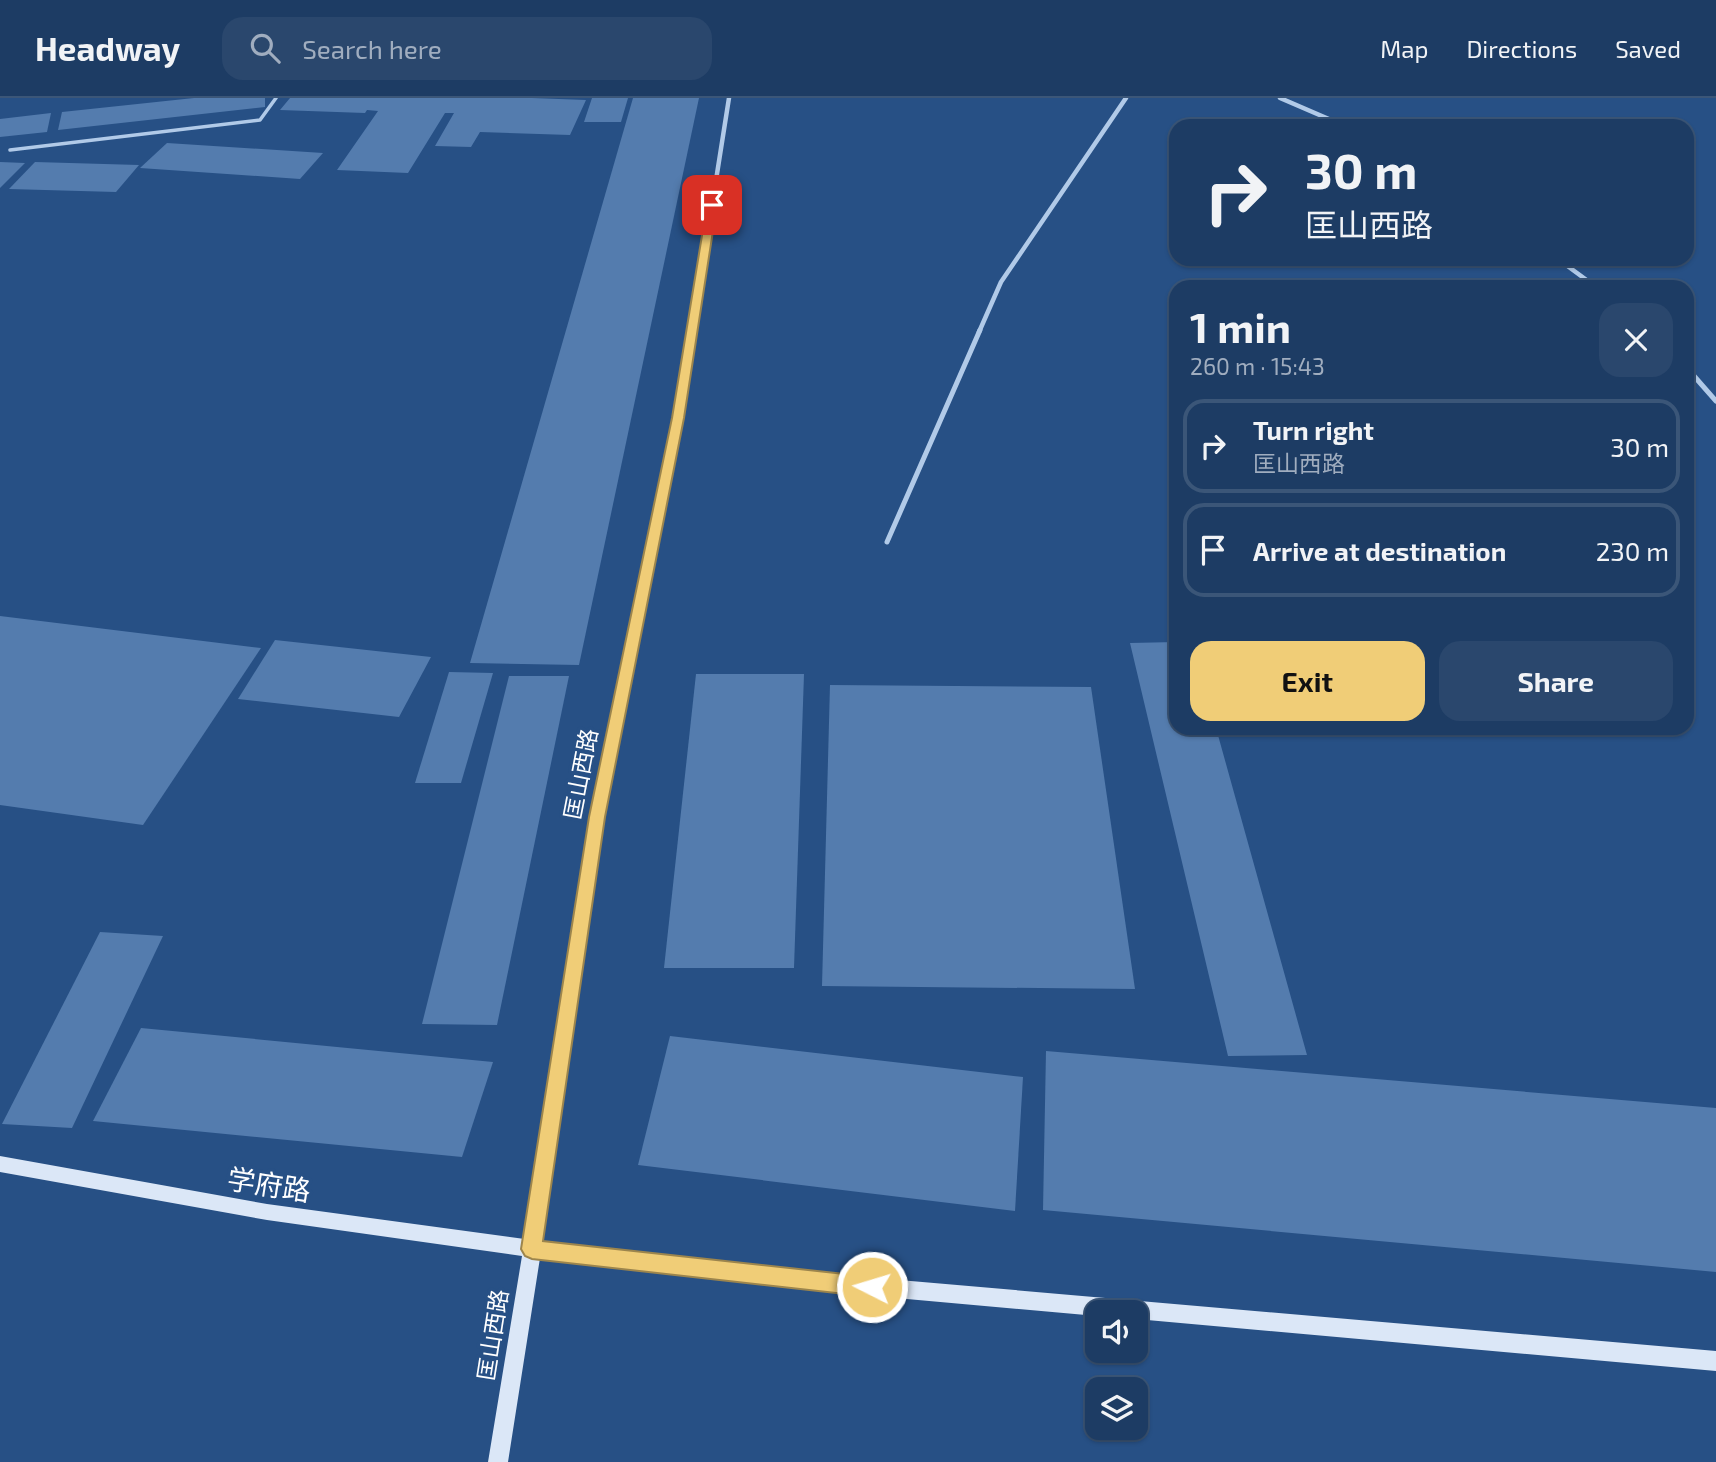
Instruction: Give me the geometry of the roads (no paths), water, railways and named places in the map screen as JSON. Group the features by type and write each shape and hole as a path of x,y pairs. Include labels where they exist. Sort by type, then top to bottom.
{"main road":[{"name":"学府路","path":"0,1164 267,1212 532,1249 818,1282 1716,1362"},
{"name":"匡山西路","path":"498,1462 532,1249"}],"street":[{"name":"匡山西路","path":"532,1249 597,817 678,418 729,98"},
{"path":"887,542 1001,282 1126,98"},
{"path":"1280,98 1329,119"},
{"path":"1568,266 1587,280"},
{"path":"1694,376 1716,401"}],"lane":[{"path":"10,150 260,120 276,98"}]}
